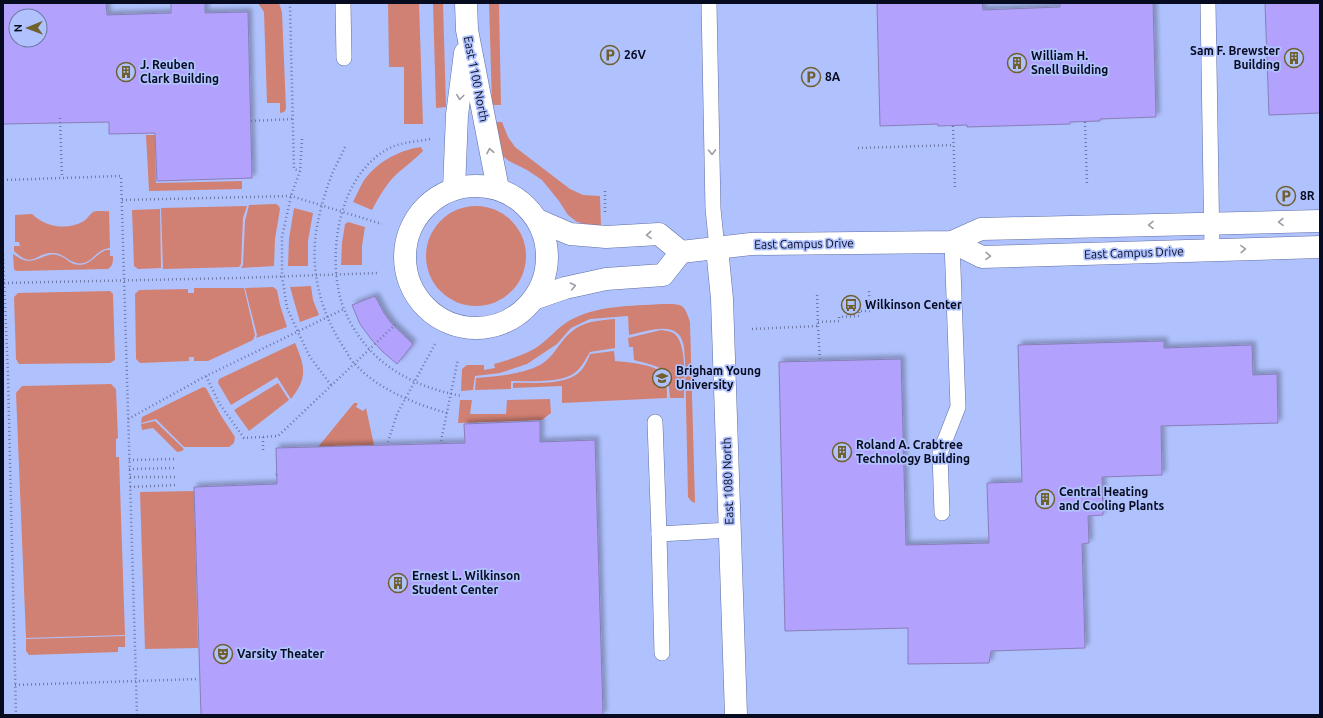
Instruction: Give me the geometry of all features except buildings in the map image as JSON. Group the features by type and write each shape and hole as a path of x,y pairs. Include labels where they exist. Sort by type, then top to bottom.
{"street":[{"path":"466,3 467,30"},
{"name":"East 1100 North","path":"454,189 458,115 467,30"},
{"name":"East 1100 North","path":"467,30 498,189"},
{"path":"536,298 565,288 606,279 663,275 681,252 660,234 606,237 570,234 540,221 515,198 498,189 476,186 454,189 434,200 417,216 407,238 404,261 410,284 422,304 439,319 461,327 484,328 506,322 525,309 536,298 546,270 546,248 540,221"},
{"name":"East Campus Drive","path":"681,252 751,244 952,242 981,229 1320,221"},
{"name":"East Campus Drive","path":"952,242 982,257 1320,247"},
{"name":"East 1080 North","path":"717,248 722,299 736,715"}],"lane":[{"path":"343,3 344,58"},
{"path":"709,3 713,209 717,248"},
{"path":"1208,3 1212,250"},
{"path":"942,513 940,453 958,407 952,242"},
{"path":"656,422 662,653"},
{"path":"659,534 730,530"}],"path":[{"path":"289,3 294,169 300,171"},
{"path":"60,118 62,178"},
{"path":"251,121 293,119"},
{"path":"1085,122 1087,185"},
{"path":"953,126 955,189"},
{"path":"302,139 300,171 291,196 282,237 282,276 287,308 310,357 331,385"},
{"path":"431,139 400,144 388,149 366,166 357,178 342,212 336,255 336,275 344,309 353,328 369,349 389,367 415,382 451,394 462,396"},
{"path":"858,148 954,145"},
{"path":"346,147 332,174 315,241 316,275 327,317 339,340 354,363 374,380 405,399 428,408 447,413"},
{"path":"3,180 121,176 137,715"},
{"path":"605,188 605,219"},
{"path":"122,200 291,196 382,224"},
{"path":"3,255 8,375 16,715"},
{"path":"3,283 124,281 379,273"},
{"path":"818,322 839,321 838,317 859,316 859,311 870,311 869,291"},
{"path":"817,294 820,361"},
{"path":"128,419 206,376 344,309"},
{"path":"206,376 219,403 244,438 278,436 396,324"},
{"path":"752,328 818,326"},
{"path":"388,442 397,414 435,344"},
{"path":"441,441 458,359"},
{"path":"263,437 263,452"},
{"path":"129,460 175,459"},
{"path":"129,469 175,468"},
{"path":"130,477 176,477"},
{"path":"130,487 176,485"},
{"path":"15,685 200,680"}],"shaded area":[{"path":"258,3 279,3 282,12 286,109 284,112 280,113 280,103 267,103 264,12"},
{"path":"388,3 419,3 423,124 404,124 404,67 389,67"},
{"path":"433,3 443,3 446,107 436,108"},
{"path":"489,3 499,3 501,105 492,105"},
{"path":"493,122 502,122 508,137 515,147 570,189 583,195 600,196 601,226 577,222 568,215 542,180 509,161 500,154"},
{"path":"146,135 155,135 156,183 242,181 242,189 149,191"},
{"path":"421,147 423,151 391,180 380,195 372,210 353,202 368,175 381,163 396,154"},
{"path":"276,204 280,209 275,239 274,266 241,268 243,265 245,221 249,205"},
{"path":"247,206 243,218 241,264 239,267 163,269 161,208"},
{"path":"476,206 495,210 512,220 522,237 526,256 522,275 512,292 495,302 476,306 457,302 440,292 430,275 426,256 430,237 440,220 457,210"},
{"path":"294,208 313,213 308,241 308,266 288,266 289,239"},
{"path":"160,209 161,268 138,269 134,266 132,210"},
{"path":"95,211 109,211 110,248 105,249 84,263 75,263 61,255 53,253 47,253 30,260 14,251 14,246 20,246 19,242 15,242 15,215 32,214 50,225 64,227 84,221"},
{"path":"348,222 365,227 362,246 362,265 341,265 345,224"},
{"path":"106,250 110,250 110,256 113,256 111,267 108,269 16,271 14,269 13,254 23,260 28,261 48,255 57,255 76,265 80,265 88,263"},
{"path":"311,286 313,300 319,315 300,322 290,287"},
{"path":"273,287 277,290 287,327 256,338 257,335 245,288"},
{"path":"194,288 244,288 255,335 253,340 208,361 194,361 194,357 189,357 189,361 140,363 136,359 135,294 139,290 188,289 188,293 194,293"},
{"path":"110,291 113,294 115,360 110,363 19,364 16,359 14,297 18,293"},
{"path":"674,304 684,308 690,322 695,503 688,497 684,347 680,336 674,331 660,329 629,335 628,316 590,319 571,328 557,344 527,364 500,373 475,376 473,390 461,391 462,369 467,365 484,365 484,370 495,368 494,364 514,358 534,349 567,322 578,316 601,309 614,307"},
{"path":"615,319 615,348 590,352 581,367 573,374 560,379 552,380 511,381 511,389 475,390 476,378 525,371 540,365 552,355 567,336 579,327 592,322"},
{"path":"661,330 673,333 680,341 684,365 684,398 670,398 668,380 662,370 658,367 634,360 633,347 629,347 628,338"},
{"path":"295,343 303,365 303,372 300,385 291,399 277,377 231,405 218,383 219,379"},
{"path":"614,351 615,361 648,366 663,374 667,398 562,403 562,386 513,388 513,383 541,383 560,381 569,378 577,374 583,368 590,354"},
{"path":"278,383 289,400 249,431 234,410"},
{"path":"111,384 116,389 118,438 116,439 116,457 119,457 125,635 26,638 16,393 22,386"},
{"path":"203,387 206,388 235,437 234,443 229,447 184,447 156,419 141,423 142,417"},
{"path":"550,399 551,413 542,420 458,423 460,400 472,400 470,414 506,414 507,400"},
{"path":"354,403 358,403 356,407 363,411 366,408 374,445 318,447"},
{"path":"155,421 184,449 182,451 177,452 153,428 142,430 141,424"},
{"path":"194,491 198,648 145,649 140,492"},
{"path":"125,636 125,647 118,647 118,652 29,655 26,651 26,639"}],"place":[{"name":"26V","path":"610,55"},
{"name":"Sam F. Brewster Building","path":"1294,58"},
{"name":"William H. Snell Building","path":"1017,63"},
{"name":"J. Reuben Clark Building","path":"126,72"},
{"name":"8A","path":"811,77"},
{"name":"8R","path":"1286,196"},
{"name":"Wilkinson Center","path":"851,305"},
{"name":"Brigham Young University","path":"662,378"},
{"name":"Roland A. Crabtree Technology Building","path":"842,452"},
{"name":"Central Heating and Cooling Plants","path":"1045,499"},
{"name":"Ernest L. Wilkinson Student Center","path":"398,583"},
{"name":"Varsity Theater","path":"223,654"}]}
